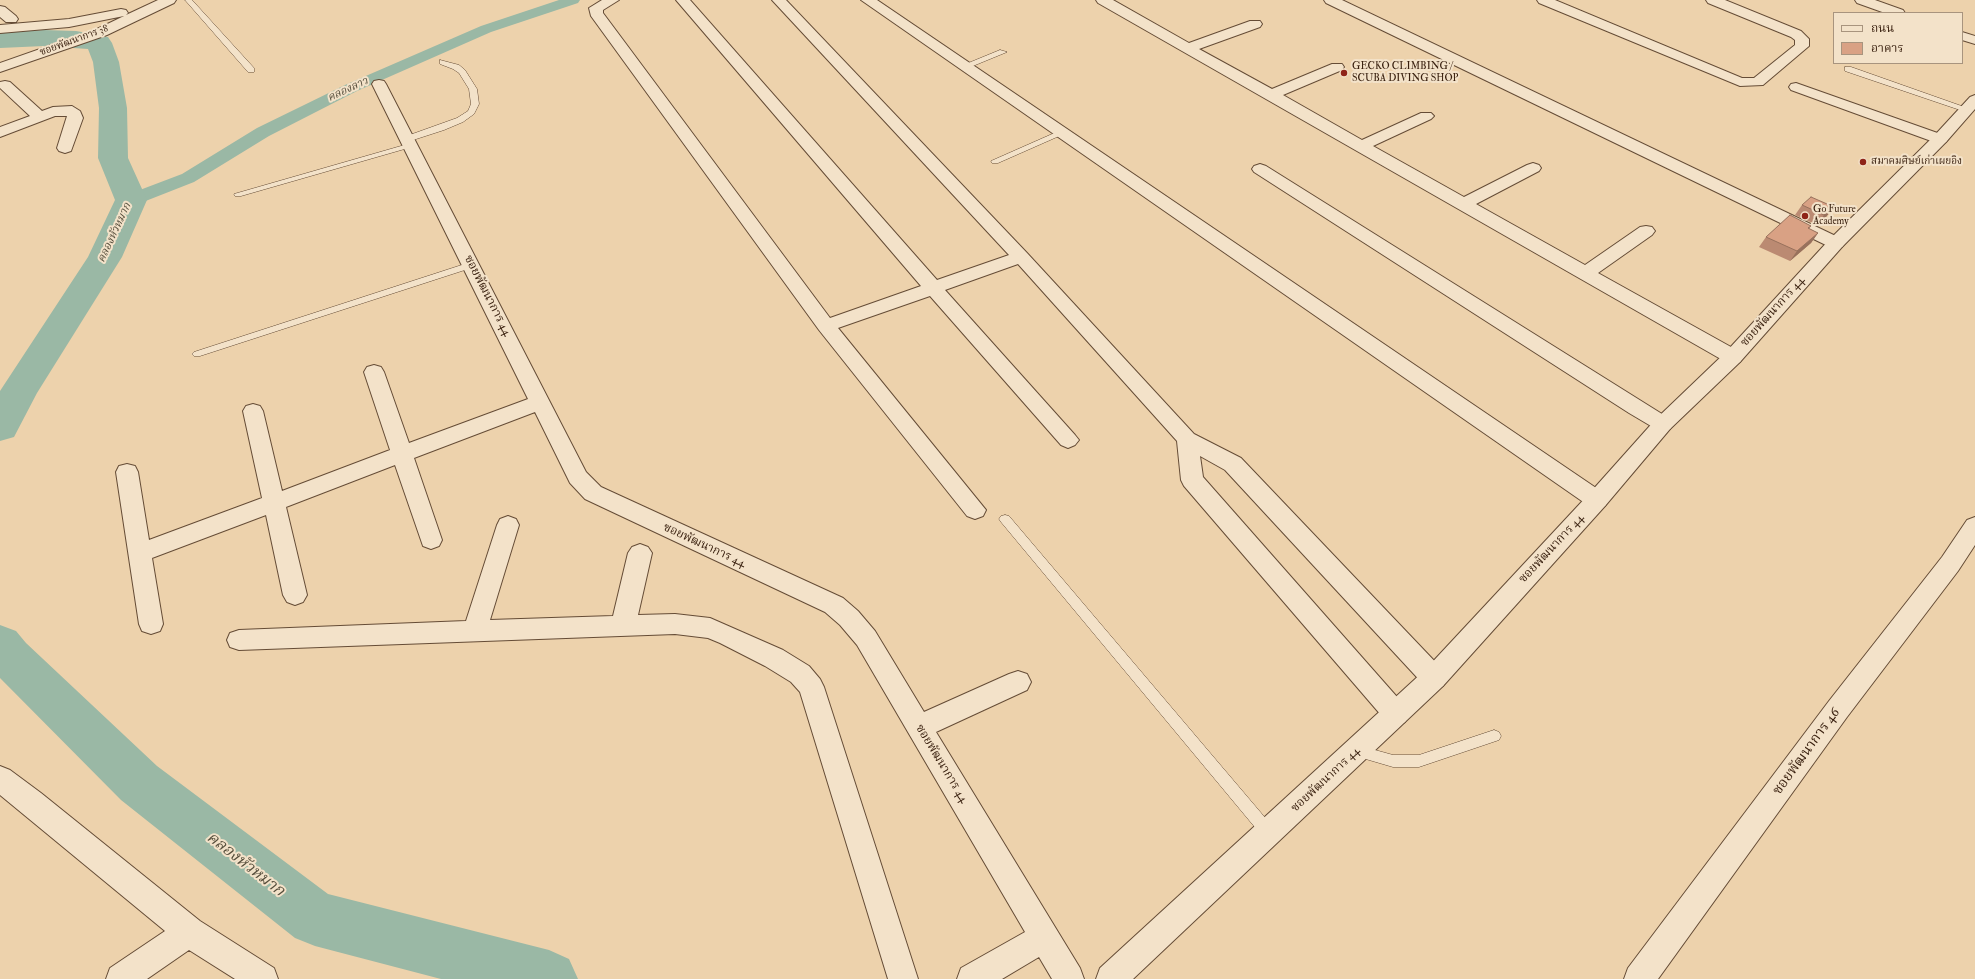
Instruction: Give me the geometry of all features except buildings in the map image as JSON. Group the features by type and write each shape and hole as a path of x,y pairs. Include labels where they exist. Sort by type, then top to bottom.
{"street":[{"path":"612,0 596,8 596,13 826,326 975,510"},
{"path":"683,0 933,288 1068,440"},
{"path":"779,0 1021,257 1187,439 1233,464 1434,678"},
{"path":"868,0 1597,500"},
{"path":"1108,3 1134,0"},
{"path":"1330,0 1836,243"},
{"path":"1544,0 1740,82 1758,82 1802,46 1802,39 1796,34 1713,0"},
{"path":"1862,0 1895,12"},
{"path":"0,29 69,23 102,18 166,1"},
{"name":"ซอยพัฒนาการ 38","path":"0,68 102,32 166,1"},
{"path":"1108,3 1733,357"},
{"path":"0,10 12,19"},
{"path":"1188,48 1255,24"},
{"path":"1963,36 1975,40"},
{"path":"1271,95 1337,68"},
{"path":"5,84 39,116"},
{"name":"ซอยพัฒนาการ 44","path":"379,84 578,477 593,493 834,605 849,618 866,638 1044,938 1063,977"},
{"path":"1796,87 1940,139"},
{"name":"ซอยพัฒนาการ 44","path":"1111,979 1434,678 1597,500 1663,424 1733,357 1836,243 1940,139 1971,104"},
{"path":"0,132 39,116 72,111 75,114 64,148"},
{"path":"1361,146 1426,116"},
{"path":"1463,204 1533,168"},
{"path":"1260,169 1663,424"},
{"path":"1586,273 1646,231"},
{"path":"826,326 1021,257"},
{"path":"374,372 431,540"},
{"path":"141,553 540,402"},
{"path":"253,411 273,503 296,595"},
{"path":"1187,439 1192,480 1396,714"},
{"path":"127,472 151,624"},
{"path":"475,631 508,525"},
{"name":"ซอยพัฒนาการ 46","path":"1639,979 1838,709 1950,564 1975,526"},
{"path":"623,626 640,553"},
{"path":"239,640 675,624 710,628 774,658 800,674 811,687 903,979"},
{"path":"919,727 1018,682"},
{"path":"0,779 31,802 190,932 263,979"},
{"path":"121,979 190,932"},
{"path":"972,979 1044,938"}],"lane":[{"path":"188,0 251,70"},
{"path":"965,66 1003,52"},
{"path":"238,194 409,143 460,120 471,112 475,104 473,89 462,72 456,67 443,62"},
{"path":"1848,68 1971,104"},
{"path":"995,161 1062,133"},
{"path":"197,354 471,265"},
{"path":"1005,518 1269,833"},
{"path":"1357,751 1393,762 1419,760 1494,736"}],"waterway":[{"name":"คลองลาว","path":"131,200 188,178 263,132 351,88 486,29 573,0"},
{"name":"คลองลาว","path":"0,40 44,38 76,39 99,43 106,62 113,108 113,158 131,200 105,257 19,391 0,427"},
{"name":"คลองหัวหมาก","path":"0,645 10,657 139,783 315,918 549,979"}],"place":[{"name":"GECKO CLIMBING / SCUBA DIVING SHOP","path":"1344,73"},
{"name":"สมาคมศิษย์เก่าเผยอิง","path":"1863,162"},
{"name":"Go Future Academy","path":"1805,216"}]}
